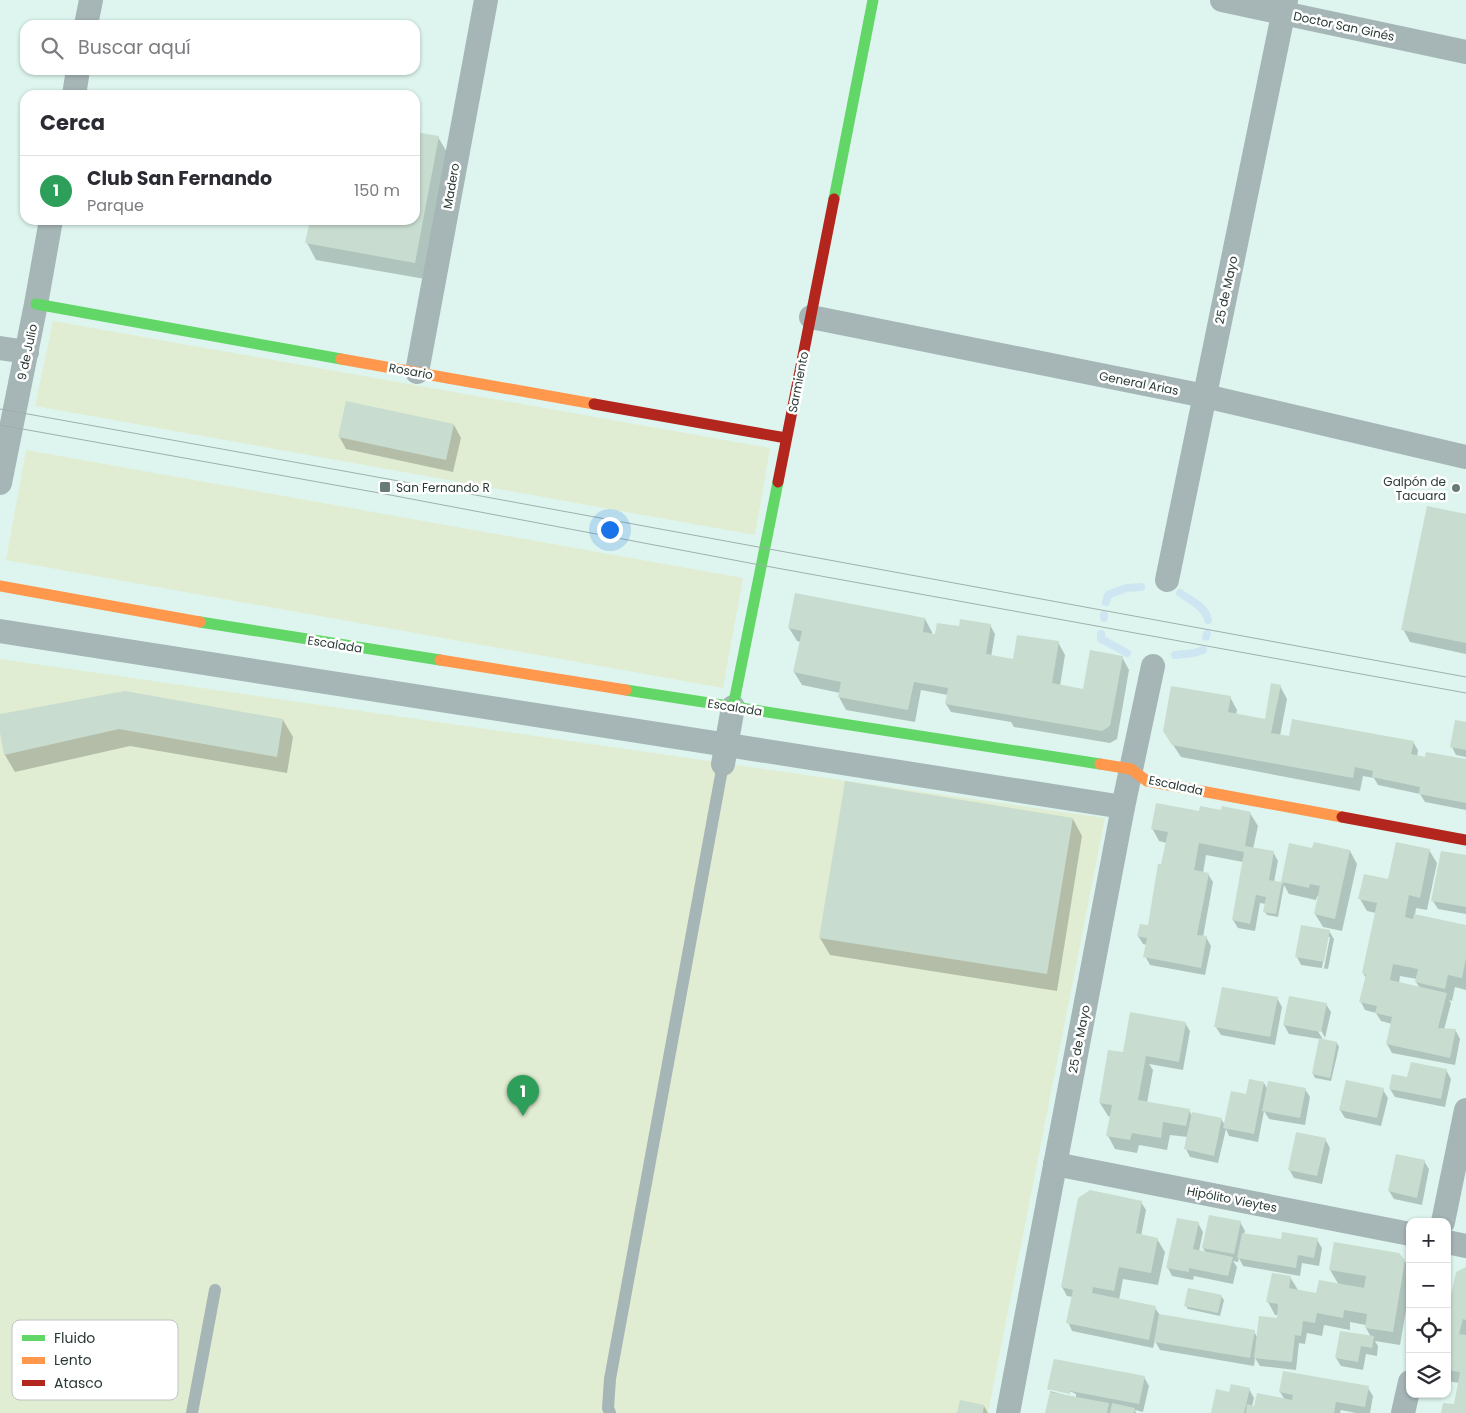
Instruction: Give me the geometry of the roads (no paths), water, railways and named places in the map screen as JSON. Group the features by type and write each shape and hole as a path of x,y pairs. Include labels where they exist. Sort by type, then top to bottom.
{"street":[{"path":"87,20 91,0"},
{"name":"Madero","path":"417,372 486,0"},
{"name":"Sarmiento","path":"724,754 873,0"},
{"name":"Doctor San Ginés","path":"1222,0 1284,7 1466,52"},
{"name":"25 de Mayo","path":"1167,580 1284,7"},
{"path":"75,90 77,75"},
{"name":"9 de Julio","path":"0,483 27,352 50,225"},
{"name":"Rosario","path":"36,304 786,438"},
{"name":"General Arias","path":"810,317 1205,396 1466,456"},
{"path":"0,348 27,352"},
{"name":"Escalada","path":"0,586 252,631 1131,769 1148,781 1466,840"},
{"path":"0,631 724,754 1123,807"},
{"name":"25 de Mayo","path":"1008,1413 1123,807 1153,666"},
{"path":"1444,1218 1466,1110"},
{"name":"Hipólito Vieytes","path":"1055,1164 1406,1233"},
{"path":"1451,1243 1466,1246"},
{"path":"1403,1413 1406,1398"}],"lane":[{"path":"607,1411 610,1379 724,754"},
{"path":"192,1413 215,1290"}],"waterway":[{"path":"1106,602 1108,595 1126,588 1141,587"},
{"path":"1180,593 1201,608 1207,615 1208,620"},
{"path":"1101,634 1101,639 1127,653"},
{"path":"1175,655 1203,650"}],"tram line":[{"path":"0,409 1466,677"},
{"path":"0,425 1466,693"}],"place":[{"name":"San Fernando R","path":"385,487"},
{"name":"Galpón de Tacuara","path":"1456,488"},
{"name":"Club San Fernando","path":"523,1116"}]}
